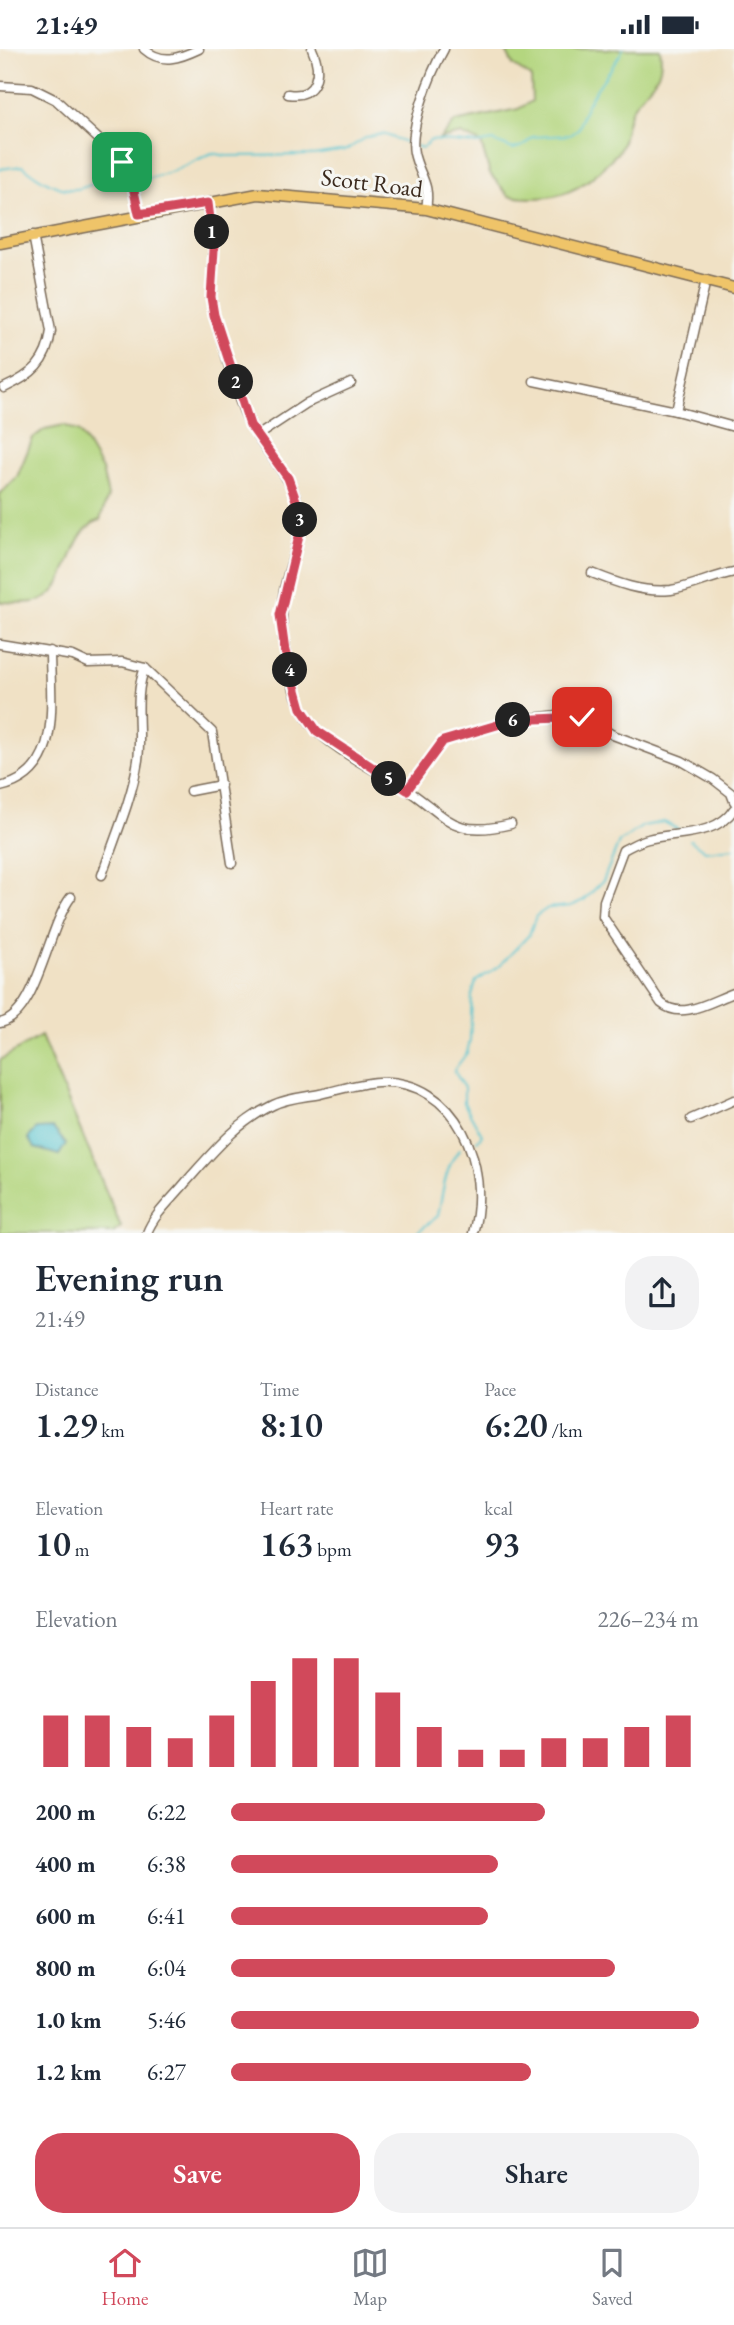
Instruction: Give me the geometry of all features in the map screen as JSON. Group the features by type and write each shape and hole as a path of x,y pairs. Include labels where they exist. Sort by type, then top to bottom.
{"main road":[{"name":"Scott Road","path":"0,243 139,214 258,194 426,209 734,288"}],"street":[{"path":"144,49 152,56 167,59 200,49"},
{"path":"288,94 300,96 306,93 318,76 318,62 312,49"},
{"path":"426,209 429,194 413,144 424,91 444,49"},
{"path":"0,86 21,85 48,95 101,138 124,161 139,214"},
{"path":"208,203 214,250 211,297 214,315 244,410 257,436 288,478 298,506 301,528 280,615 285,651 301,708 317,731 459,827 489,830 512,824"},
{"path":"4,388 34,372 49,346 51,331 33,235"},
{"path":"676,411 706,280"},
{"path":"534,381 676,411 734,427"},
{"path":"257,436 307,403 351,383"},
{"path":"592,573 625,586 673,590 734,572"},
{"path":"0,644 50,651 88,663 122,662 145,668 212,732 232,863"},
{"path":"0,787 19,783 32,771 45,751 51,731 50,651"},
{"path":"102,875 133,784 140,738 139,685 145,668"},
{"path":"407,790 443,741 514,720 558,715 582,717 613,735 682,761 713,779 731,793 734,801"},
{"path":"190,791 221,785"},
{"path":"734,809 729,815 702,830 680,837 647,839 623,850 604,901 603,917 661,1003 670,1011 682,1012 734,993"},
{"path":"0,1023 11,1021 22,1009 50,946 58,917 71,897"},
{"path":"147,1233 158,1214 238,1126 275,1104 378,1082 423,1092 443,1107 460,1126 474,1153 479,1179 479,1206 473,1233"},
{"path":"691,1119 734,1100"}],"green space":[{"path":"505,49 660,49 658,74 631,110 619,151 595,175 573,190 549,197 509,196 490,174 481,143 461,134 440,139 455,122 518,109 532,101 531,77 513,65"},
{"path":"64,425 80,432 102,470 108,496 100,520 88,527 80,538 63,577 47,598 30,603 0,602 0,494 17,477 33,438 45,429"},
{"path":"41,1036 121,1227 113,1233 0,1233 0,1060"}],"water":[{"path":"53,1128 66,1144 59,1155 34,1148 28,1138 37,1129"}],"waterway":[{"path":"416,146 422,148 431,140 476,144 493,141 513,149 523,146 533,137 570,135 579,128 591,97 623,49"},
{"path":"135,179 147,179 173,171 212,153 227,156 313,155 346,150 367,137 383,134 411,144"},
{"path":"0,169 22,166 49,183 67,189 83,188 103,179 126,179"},
{"path":"477,1141 482,1135 464,1103 464,1088 454,1070 467,1053 472,995 476,981 499,966 529,935 536,916 548,908 571,906 584,900 603,881 619,842 643,826 664,822 679,830"},
{"path":"690,840 705,851 734,848"},
{"path":"416,1233 438,1216 448,1171 460,1149"}],"route":[{"path":"122,162 132,182 139,214 208,203 214,250 211,297 214,315 250,425 288,478 298,506 301,528 286,578 280,615 285,651 301,708 317,731 407,790 443,741 514,720 558,715 582,717"}]}
